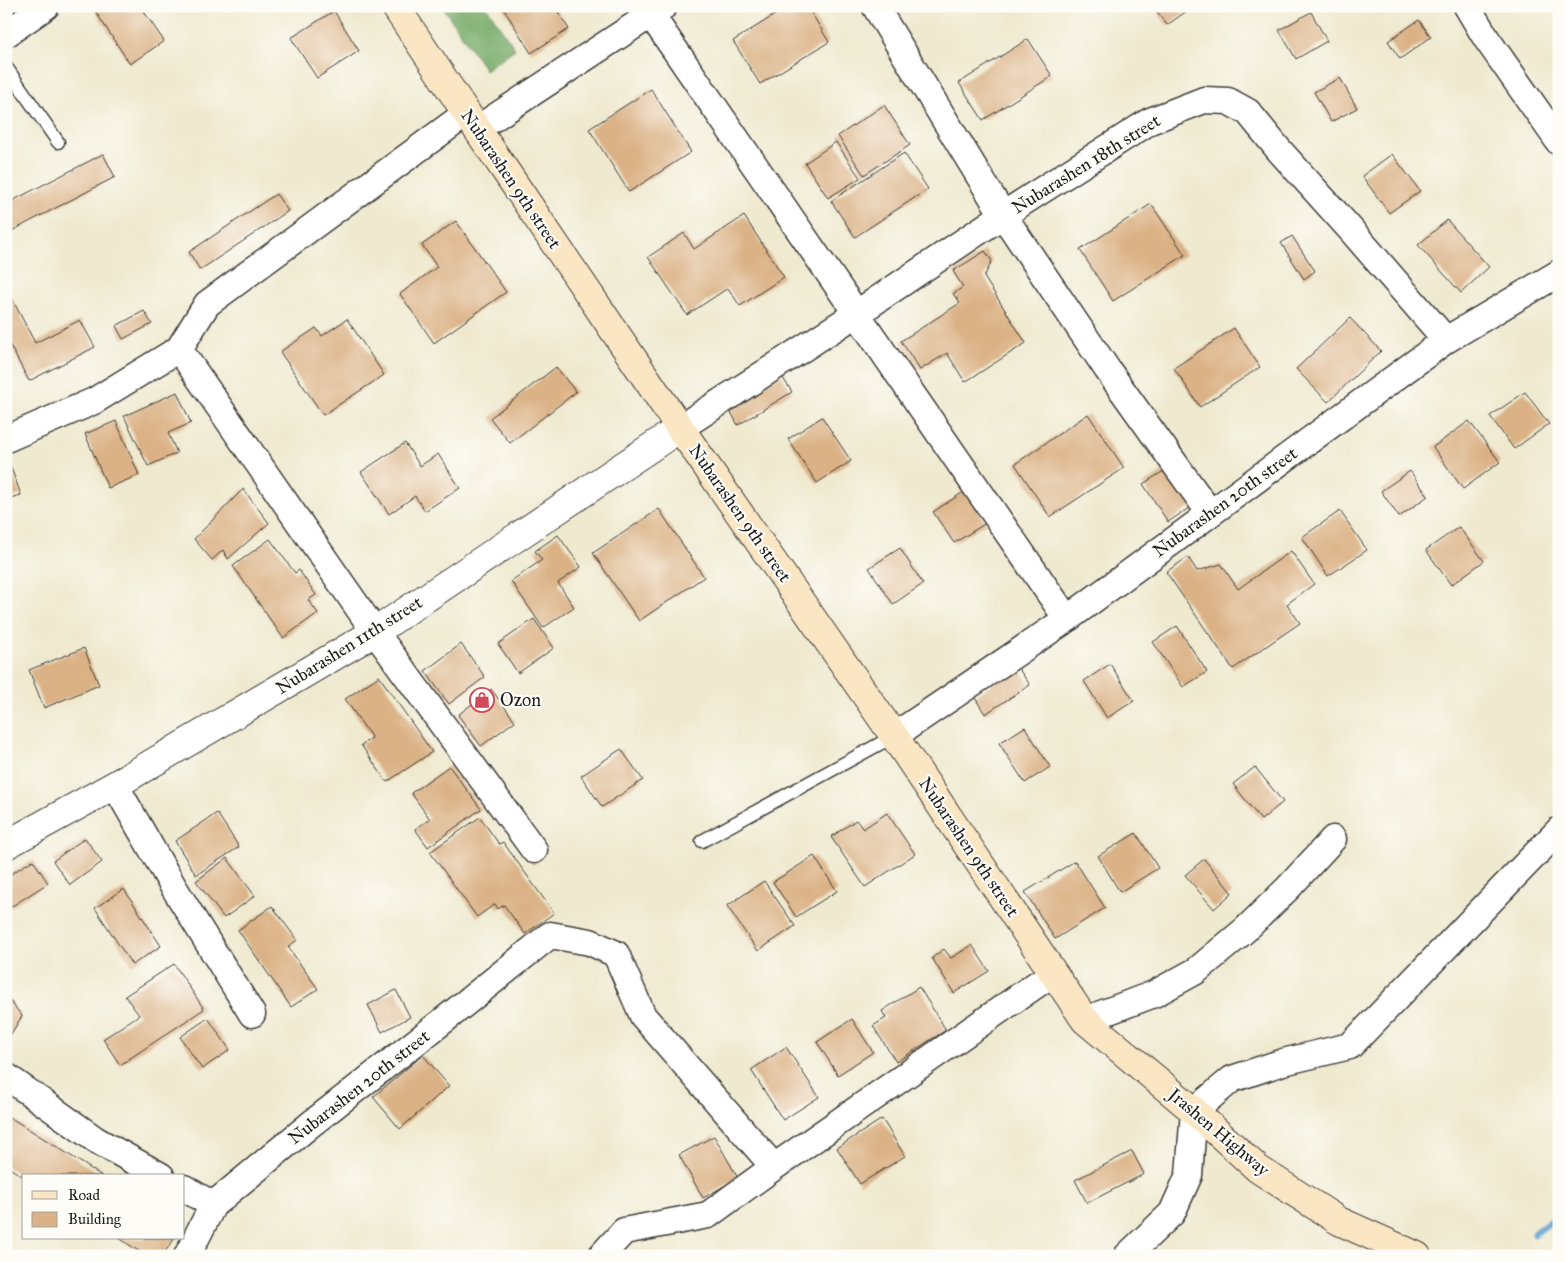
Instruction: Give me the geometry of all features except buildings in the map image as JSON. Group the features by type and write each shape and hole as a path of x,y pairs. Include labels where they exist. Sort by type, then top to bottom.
{"main road":[{"name":"Nubarashen 9th street","path":"396,6 680,428 894,736 1085,1020"},
{"name":"Jrashen Highway","path":"1085,1020 1194,1111 1258,1169 1339,1221 1417,1256"}],"street":[{"path":"6,34 46,6"},
{"path":"875,6 1003,215 1107,369 1210,513"},
{"path":"1467,6 1486,38 1559,142"},
{"path":"6,439 94,401 179,349 207,304 472,121 658,11 856,314 1067,620"},
{"name":"Nubarashen 18th street","path":"680,428 856,314 1003,215 1150,121 1204,100 1228,101 1248,112 1279,150 1446,340"},
{"name":"Nubarashen 20th street","path":"894,736 1067,620 1446,340 1559,273"},
{"path":"179,349 375,632 534,850"},
{"name":"Nubarashen 11th street","path":"6,845 116,785 375,632 680,428"},
{"path":"116,785 173,886 252,1014"},
{"path":"1127,1256 1172,1213 1189,1175 1194,1111 1232,1079 1283,1062 1350,1046 1559,830"},
{"path":"1085,1020 1154,994 1196,971 1251,924 1334,839"},
{"name":"Nubarashen 20th street","path":"187,1256 213,1204 550,935 590,942 616,954 643,1016 774,1167"},
{"path":"601,1256 624,1231 708,1215 1053,973"},
{"path":"6,1076 96,1140 157,1174"},
{"path":"185,1189 213,1204"}],"lane":[{"path":"6,67 58,142"},
{"path":"702,842 894,736"}],"green space":[{"path":"442,6 486,6 515,49 485,70"}],"waterway":[{"path":"1534,1234 1559,1215"}],"place":[{"name":"Ozon","path":"482,700"}]}
